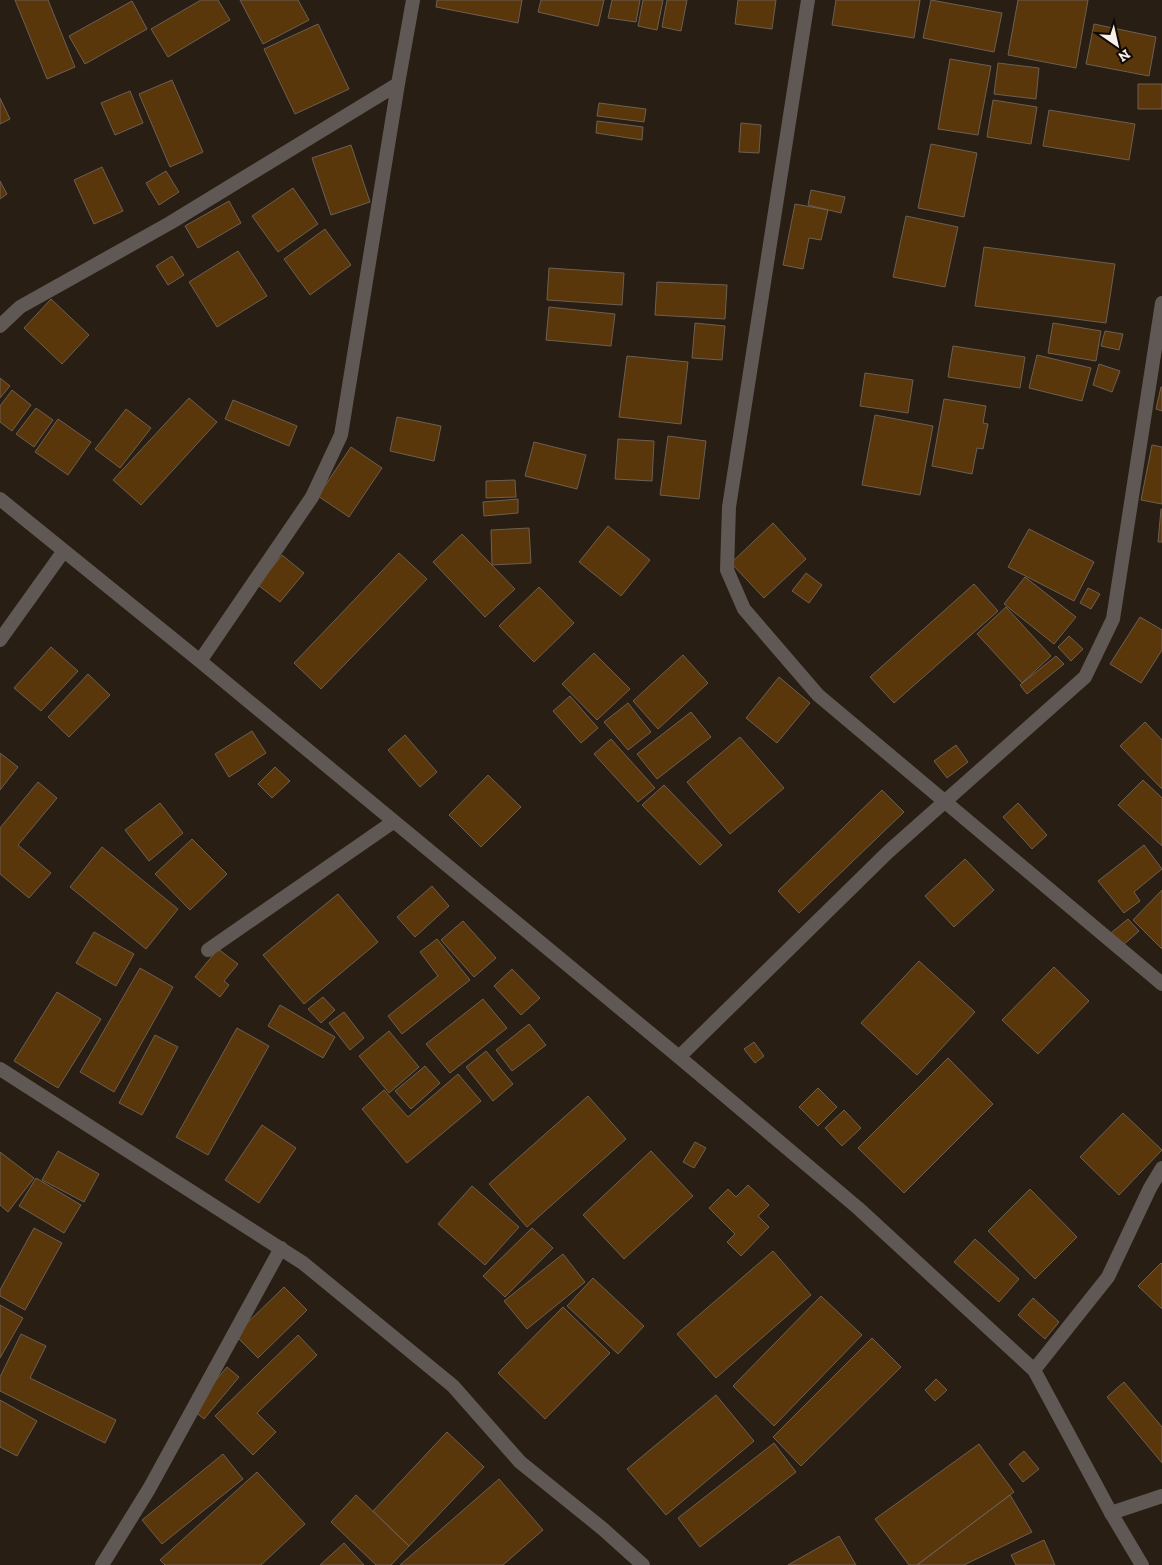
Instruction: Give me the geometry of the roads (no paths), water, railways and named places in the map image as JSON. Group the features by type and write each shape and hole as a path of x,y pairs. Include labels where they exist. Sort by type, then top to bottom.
{"street":[{"path":"200,661 312,497 341,435 413,0"},
{"path":"808,0 729,507 727,570 744,609 818,695 1162,984"},
{"path":"0,326 20,308 170,223 398,84"},
{"path":"679,1057 888,852 943,801 1085,677 1113,620 1162,303"},
{"path":"0,500 200,661 679,1057 858,1208 1034,1370 1111,1513 1142,1565"},
{"path":"0,640 63,552"},
{"path":"208,950 393,822"},
{"path":"0,1069 303,1263 452,1386 520,1462 603,1529 643,1565"},
{"path":"1034,1370 1108,1276 1150,1188 1162,1168"},
{"path":"102,1565 149,1489 281,1248"},
{"path":"1111,1513 1162,1496"}]}
